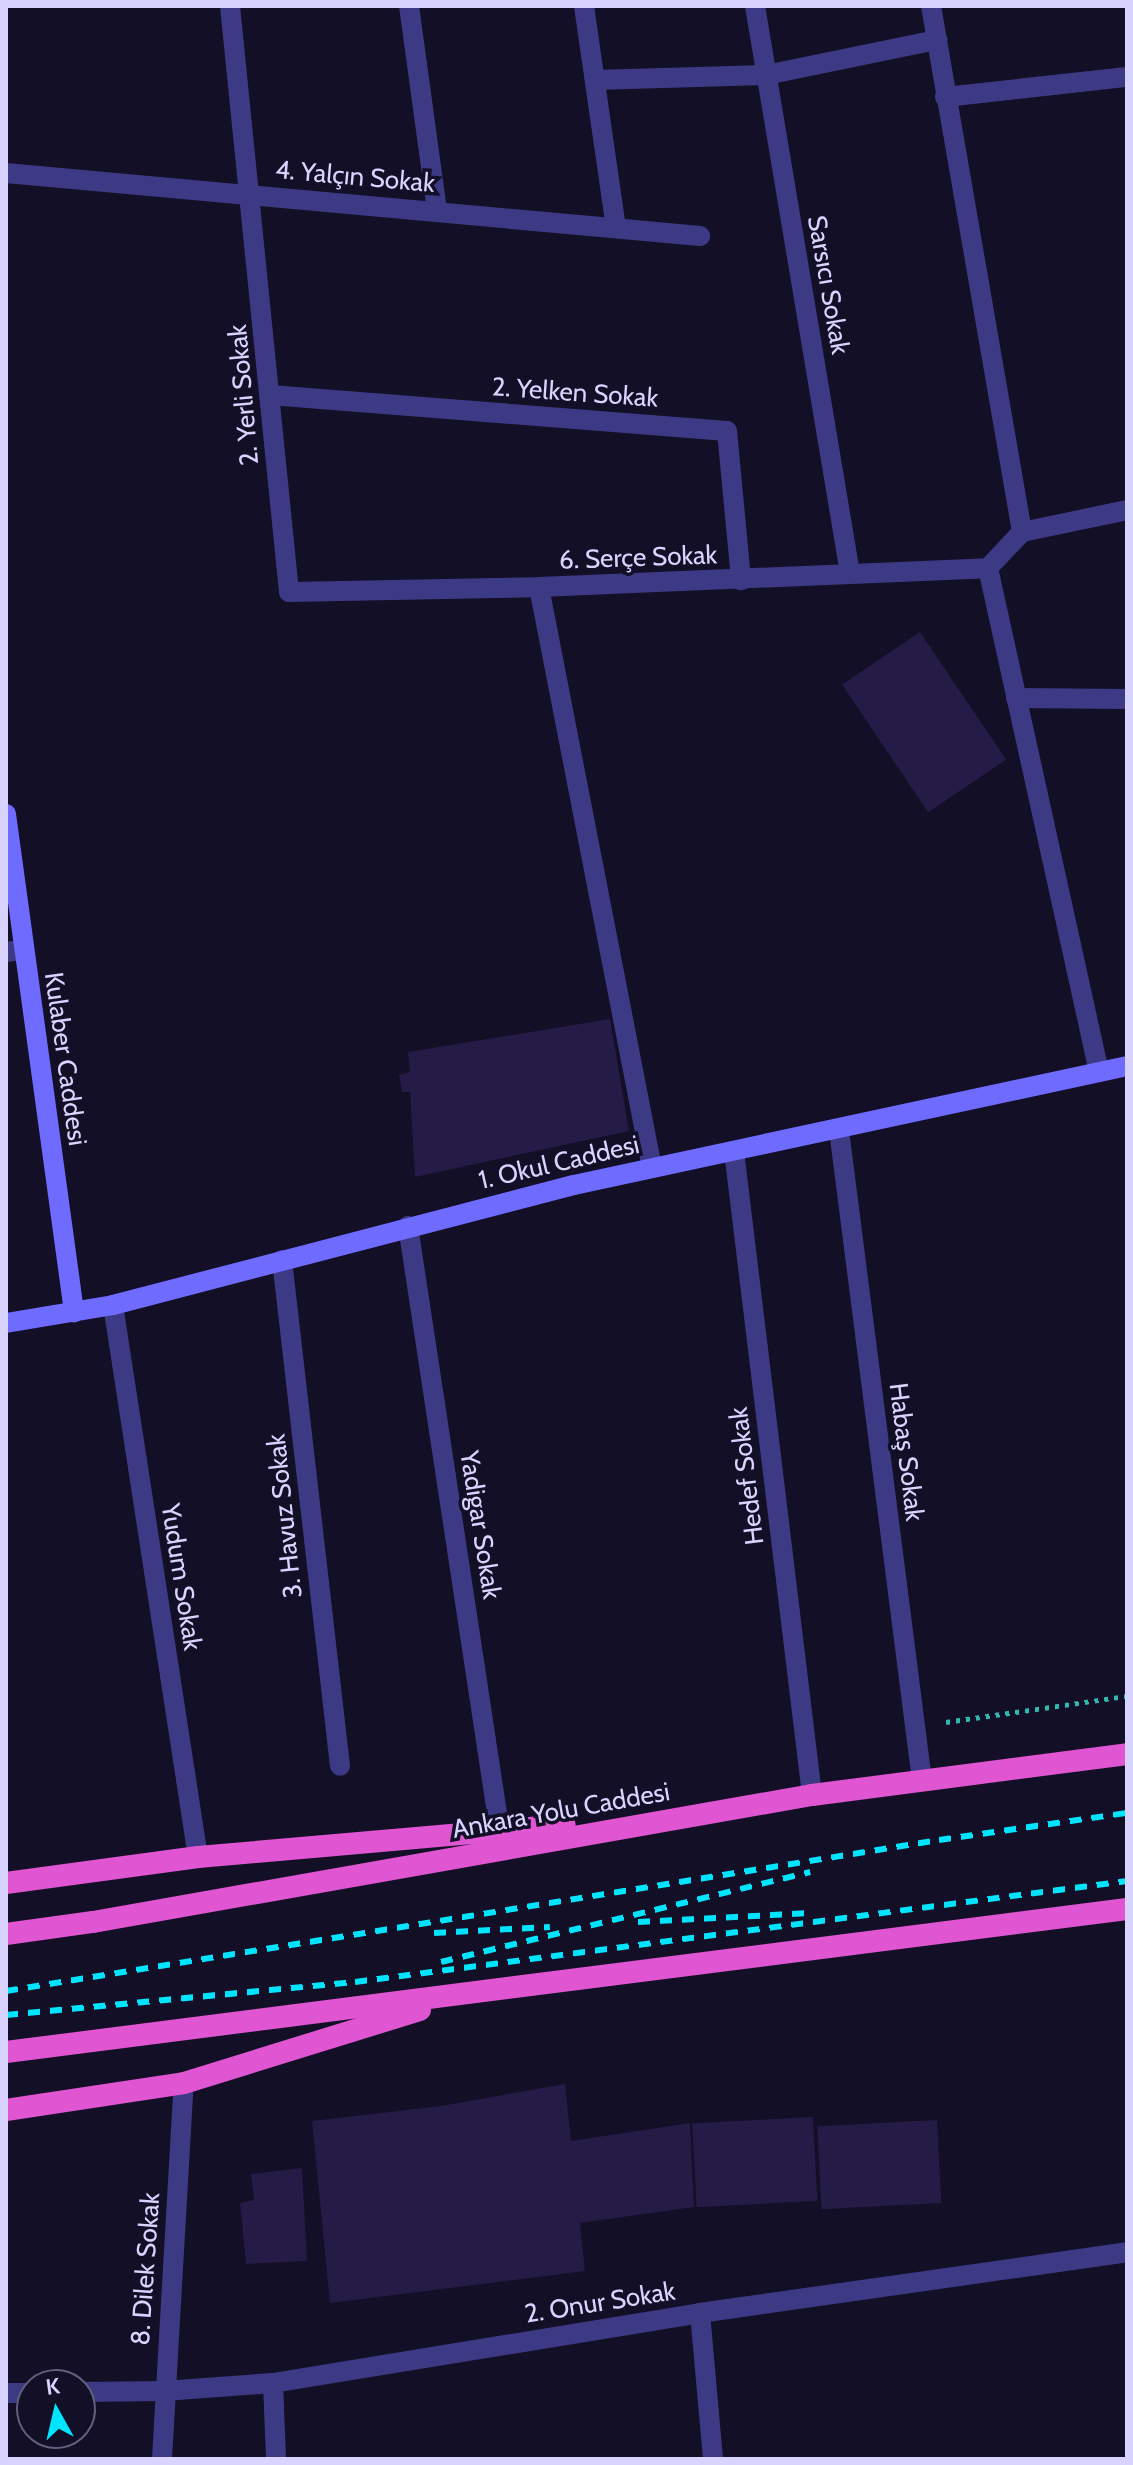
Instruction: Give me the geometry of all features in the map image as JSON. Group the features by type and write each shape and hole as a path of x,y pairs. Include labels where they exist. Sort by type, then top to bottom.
{"highway":[{"name":"Ankara Yolu Caddesi","path":"6,1934 93,1922 812,1795 1127,1754"},
{"path":"6,1883 198,1857 500,1833 812,1795"},
{"path":"6,2052 1127,1909"},
{"path":"6,2110 184,2083 473,1993"}],"main road":[{"name":"Kulaber Caddesi","path":"6,814 14,951 74,1312"},
{"name":"1. Okul Caddesi","path":"6,1323 113,1305 408,1226 652,1168 1127,1066"}],"street":[{"name":"2. Yerli Sokak","path":"230,6 289,592"},
{"path":"409,6 437,211"},
{"path":"584,6 616,228"},
{"name":"Sarsıcı Sokak","path":"755,6 850,573"},
{"path":"931,6 1022,532"},
{"path":"595,80 766,75 937,40"},
{"path":"945,97 1127,77"},
{"name":"4. Yalçın Sokak","path":"6,173 700,236"},
{"name":"2. Yelken Sokak","path":"270,395 727,431 741,580"},
{"path":"1099,1072 988,568 1022,532 1127,510"},
{"name":"6. Serçe Sokak","path":"289,592 539,587 988,568"},
{"path":"539,587 652,1168"},
{"path":"1016,698 1127,699"},
{"name":"Habaş Sokak","path":"839,1130 922,1781"},
{"name":"Hedef Sokak","path":"734,1151 812,1795"},
{"name":"Yadigar Sokak","path":"408,1226 500,1833"},
{"name":"3. Havuz Sokak","path":"282,1260 340,1766"},
{"name":"Yudum Sokak","path":"113,1305 198,1857"},
{"name":"8. Dilek Sokak","path":"162,2459 184,2083"},
{"name":"2. Onur Sokak","path":"96,2392 164,2391 273,2383 700,2313 1127,2252"},
{"path":"700,2313 713,2459"},
{"path":"273,2383 276,2459"}],"path":[{"path":"914,1727 1127,1696"}],"building":[{"path":"920,632 1006,760 928,812 842,685"},
{"path":"610,1019 629,1131 415,1177 410,1092 402,1092 399,1075 410,1072 408,1052"},
{"path":"565,2084 571,2141 690,2123 694,2207 580,2223 585,2271 330,2303 312,2121 441,2106"},
{"path":"813,2117 817,2201 697,2207 692,2123"},
{"path":"937,2120 941,2203 822,2209 817,2126"},
{"path":"302,2168 307,2261 246,2264 240,2203 254,2200 251,2174"}],"railway":[{"path":"6,1991 939,1840 1127,1813"},
{"path":"441,1962 810,1872"},
{"path":"6,2015 355,1982 1127,1881"},
{"path":"638,1922 810,1913"},
{"path":"434,1933 550,1927"}]}
